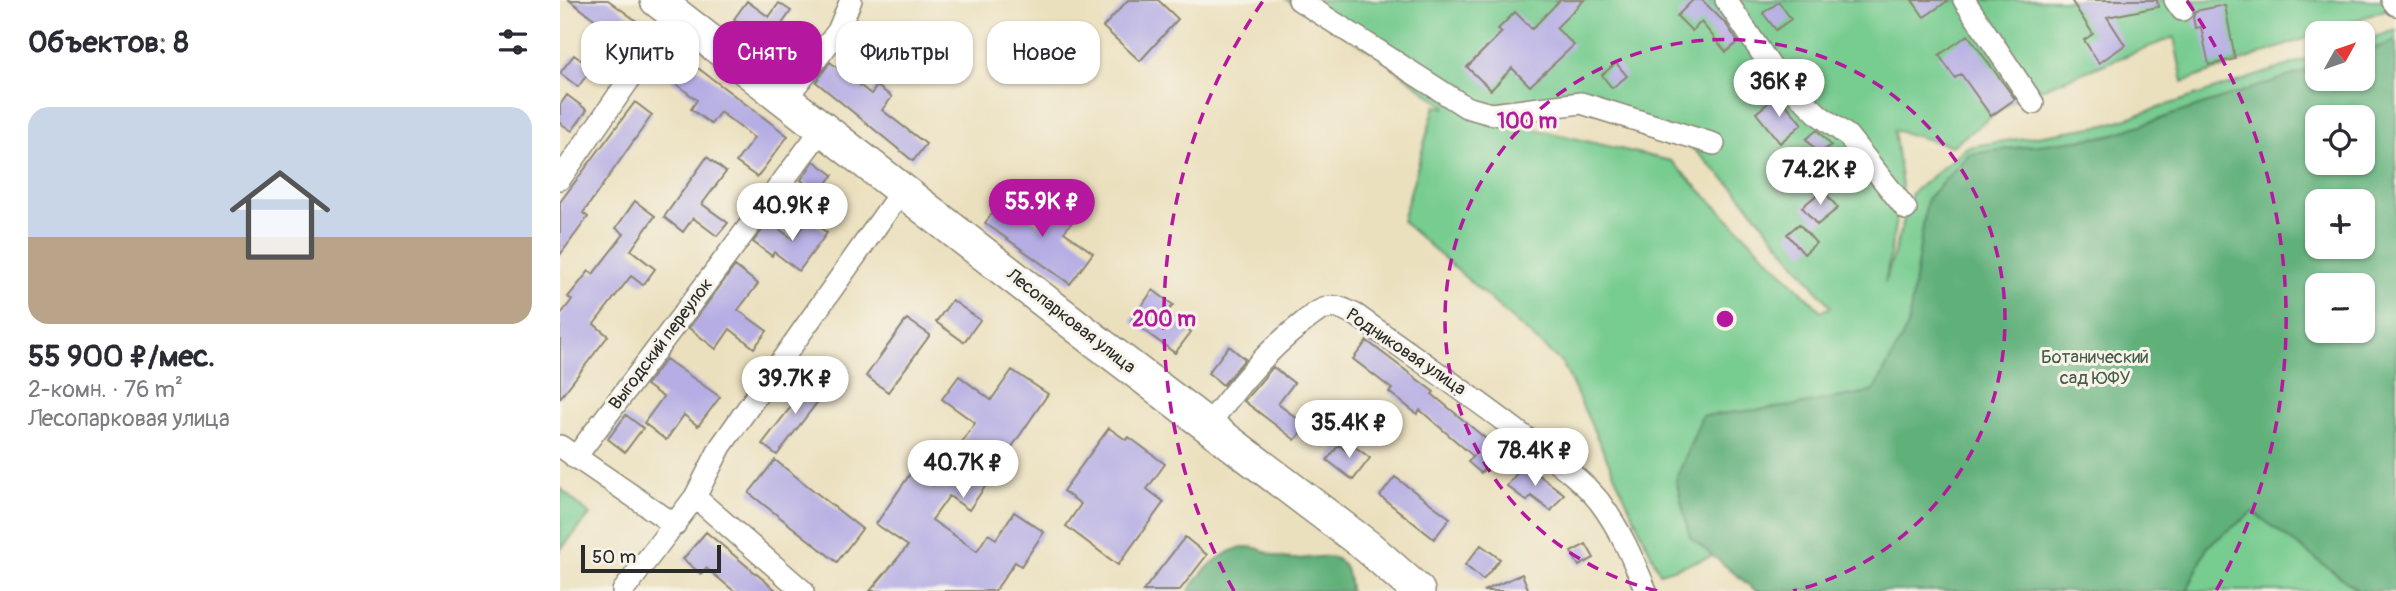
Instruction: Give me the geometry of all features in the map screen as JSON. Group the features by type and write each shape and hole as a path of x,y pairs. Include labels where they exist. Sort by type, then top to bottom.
{"main road":[{"name":"Лесопарковая улица","path":"666,7 1368,547 1418,591"}],"street":[{"path":"785,100 838,31 851,0"},
{"path":"1299,0 1466,107 1491,114 1581,103 1714,144"},
{"path":"1726,0 1773,70 1819,115 1848,136 1906,209"},
{"path":"1964,0 2033,103"},
{"path":"2392,0 2396,5"},
{"path":"560,179 666,7"},
{"name":"Выгодский переулок","path":"568,452 822,129"},
{"path":"623,591 695,497 721,446 902,190"},
{"name":"Родниковая улица","path":"1208,425 1243,380 1278,342 1317,311 1339,307 1500,416 1580,480 1617,527 1632,554 1646,591"},
{"path":"568,452 675,525"},
{"path":"695,497 803,591"}],"green space":[{"name":"Ботанический сад ЮФУ","path":"1287,0 2396,0 2396,6 2354,21 2305,21 2305,38 2183,82 2174,37 2015,99 1952,146 1894,130 1902,186 1885,283 1912,193 1967,147 2106,125 2305,60 2305,91 2375,91 2375,37 2396,30 2396,591 1770,591 1735,549 1660,573 1563,364 1402,221 1435,106 1447,108 1376,54","holes":["1569,101 1688,144 1736,190 1831,307 1821,311 1671,161 1462,112"]},
{"name":"Ботанический сад ЮФУ","path":"2396,41 2396,591 2359,591 2253,512 2208,546 2187,591 1756,591 1690,537 1676,480 1702,416 1792,406 1874,391 1908,326 1927,199 1969,154 2108,136 2305,71 2305,91 2375,91 2375,48"},
{"path":"560,488 590,515 560,550"},
{"path":"1242,547 1259,549 1291,559 1335,558 1342,563 1348,574 1350,591 1189,591 1212,564"}],"building":[{"path":"569,0 608,0 637,21 597,21"},
{"path":"1128,0 1158,0 1178,19 1140,61 1103,27"},
{"path":"1560,0 1584,0 1556,28 1574,45 1530,86 1512,68 1491,90 1467,67 1502,32 1498,29 1515,12 1532,29"},
{"path":"1693,0 1702,0 1726,24 1738,42 1726,52 1701,22 1692,31 1677,16"},
{"path":"1912,0 1949,0 1924,17"},
{"path":"2071,0 2157,0 2158,7 2107,17 2125,45 2099,63 2084,40 2093,34"},
{"path":"747,1 769,17 779,3 791,11 784,21 734,19"},
{"path":"1779,2 1791,19 1776,30 1763,13"},
{"path":"2225,5 2235,59 2209,65 2201,27 2195,28 2193,17 2195,11"},
{"path":"1968,35 2015,99 1991,116 1961,74 1955,78 1939,55"},
{"path":"574,55 581,60 581,83 578,87 560,73"},
{"path":"830,62 836,67 836,84 858,84 871,94 877,86 892,97 882,110 926,144 913,161 818,84 822,84 822,73"},
{"path":"1616,63 1627,76 1612,88 1602,75"},
{"path":"699,69 713,79 713,84 719,84 788,136 757,177 736,162 754,138 720,112 711,124 691,109 697,100 676,84 699,84"},
{"path":"567,95 587,110 572,131 560,123 560,105"},
{"path":"1778,95 1802,124 1780,143 1756,113"},
{"path":"635,102 652,115 583,213 588,217 560,255 560,202"},
{"path":"1817,130 1831,145 1819,154 1806,139"},
{"path":"707,157 726,172 702,204 728,223 717,236 693,218 683,232 664,217"},
{"path":"814,161 833,175 819,194 801,180"},
{"path":"1823,190 1838,208 1817,225 1802,207"},
{"path":"1004,198 1045,229 1060,207 1075,218 1064,232 1093,253 1070,284 985,223"},
{"path":"635,201 655,216 631,250 655,269 643,285 631,276 594,324 608,336 560,398 560,315 572,300 568,297 589,271 593,274 624,234 616,228"},
{"path":"809,218 827,233 799,271 774,252 772,256 753,242 769,222 793,239"},
{"path":"1799,224 1816,243 1804,254 1787,234"},
{"path":"735,266 758,284 738,310 767,331 754,348 730,329 716,349 689,328"},
{"path":"1153,290 1173,305 1167,313 1191,332 1175,353 1131,321"},
{"path":"952,300 980,320 964,342 936,322"},
{"path":"907,319 930,335 888,392 866,376"},
{"path":"1367,341 1434,392 1432,394 1501,449 1481,473 1468,462 1473,456 1420,410 1417,414 1389,392 1392,389 1353,359"},
{"path":"1229,346 1245,359 1223,385 1208,373"},
{"path":"666,359 720,397 698,426 684,415 666,440 644,423 663,397 646,385"},
{"path":"1273,367 1294,383 1278,404 1307,426 1295,440 1244,401"},
{"path":"1012,370 1048,394 969,510 949,496 932,520 977,551 988,534 996,539 1014,512 1044,532 1021,566 1015,562 995,591 870,591 908,546 876,524 912,471 933,485 975,423 942,399 959,376 991,400"},
{"path":"814,377 828,388 777,455 762,444"},
{"path":"626,415 643,428 625,452 608,439"},
{"path":"1109,428 1126,440 1129,437 1165,464 1147,489 1164,502 1118,565 1066,526 1081,504 1063,491"},
{"path":"1350,443 1370,458 1353,480 1327,460 1339,445 1345,450"},
{"path":"775,460 862,529 837,562 749,493"},
{"path":"1524,464 1564,494 1551,511 1531,496 1527,501 1507,486"},
{"path":"1395,477 1450,518 1434,539 1380,496"},
{"path":"706,532 777,591 734,591 706,568 701,574 683,559"},
{"path":"1185,537 1207,555 1179,591 1143,591"},
{"path":"1586,544 1594,558 1579,566 1571,552"},
{"path":"1481,545 1500,559 1483,580 1465,565"},
{"path":"1522,574 1529,591 1483,591"}]}
